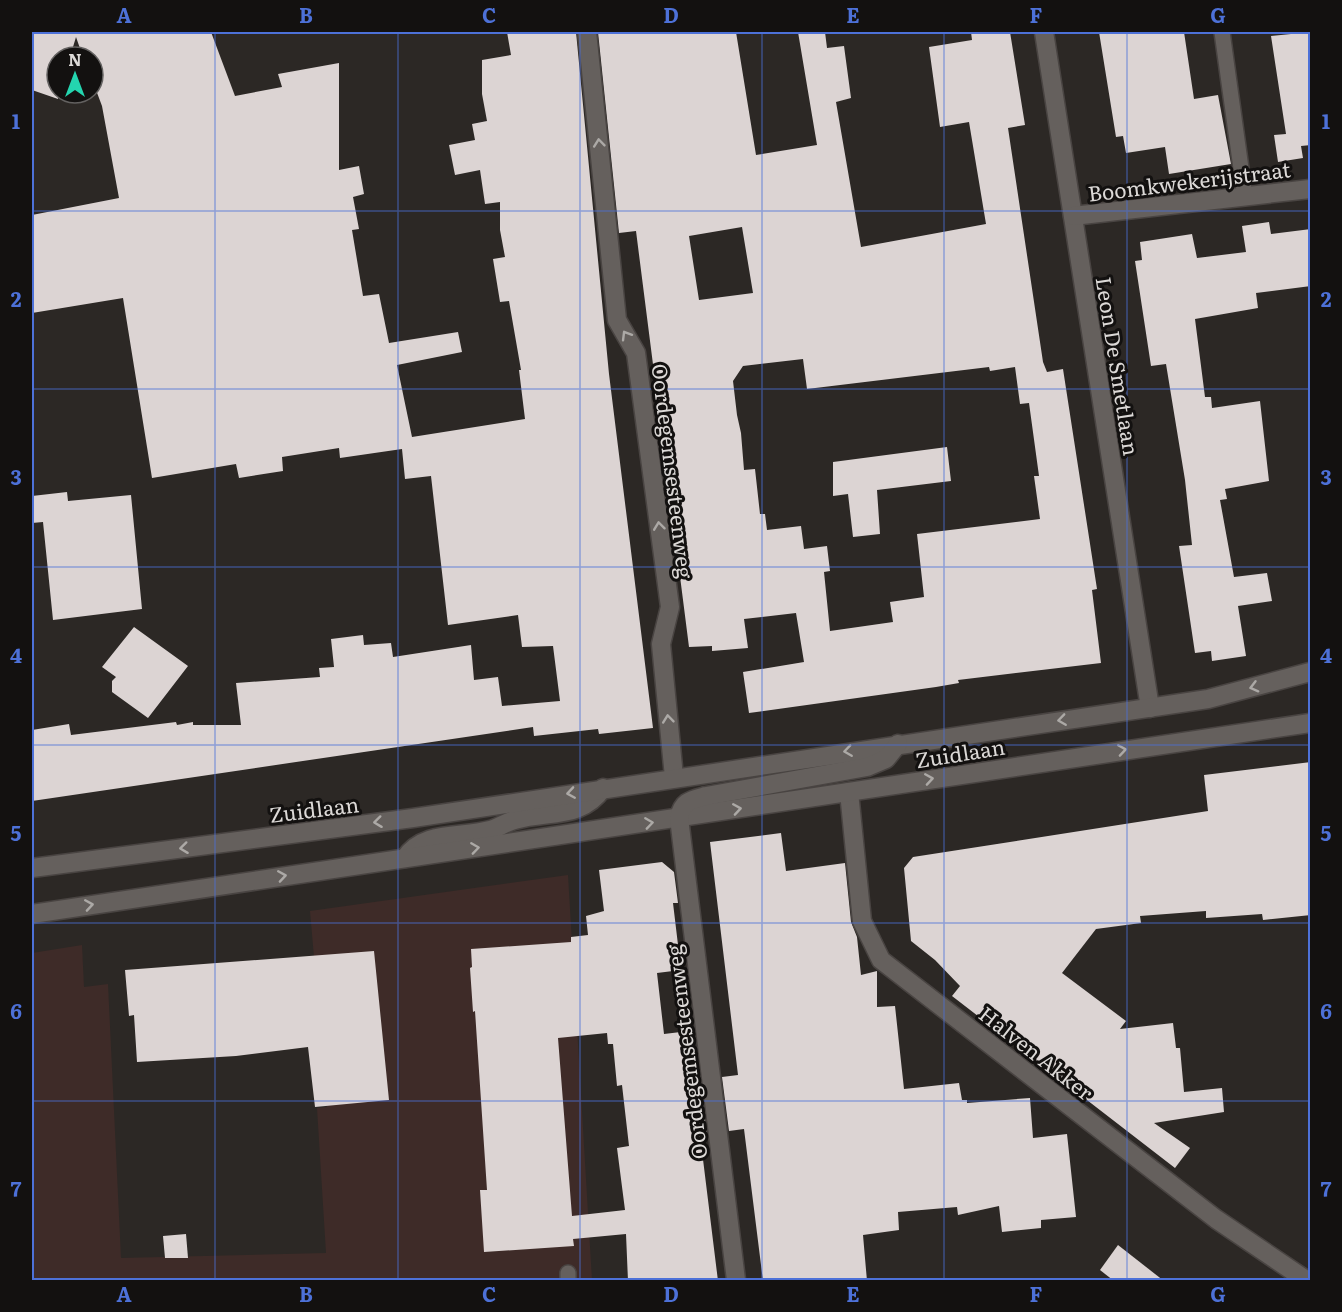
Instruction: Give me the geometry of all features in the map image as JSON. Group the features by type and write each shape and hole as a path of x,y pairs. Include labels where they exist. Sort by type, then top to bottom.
{"main road":[{"name":"Oordegemsesteenweg","path":"587,32 617,320 636,353 670,607 661,644 674,777"},
{"name":"Leon De Smetlaan","path":"1044,32 1150,708"},
{"name":"Boomkwekerijstraat","path":"1073,216 1311,189"},
{"name":"Zuidlaan","path":"32,868 412,818 674,777 1150,708 1208,699 1311,672"},
{"name":"Zuidlaan","path":"1248,733 1277,717 1311,712"},
{"name":"Zuidlaan","path":"32,914 1311,723"},
{"name":"Zuidlaan","path":"679,818 681,807 689,800 781,781 867,767 886,759 898,744"},
{"path":"405,858 412,847 423,840 490,830 515,820 577,810 593,802 603,788"},
{"name":"Halven Akker","path":"849,792 862,921 881,960 1216,1219 1306,1281"},
{"name":"Oordegemsesteenweg","path":"679,818 736,1281"}],"lane":[{"path":"1222,32 1245,197"}],"shaded area":[{"path":"568,875 592,1280 32,1280 32,953 82,945 84,987 108,984 121,1258 326,1253 317,1108 327,1107 310,911"}],"building":[{"path":"32,32 211,32 235,96 282,87 278,74 339,63 339,170 359,166 364,194 353,197 359,229 352,230 363,296 379,294 389,343 458,332 462,352 397,365 412,437 525,419 519,370 521,370 509,301 500,302 493,259 505,257 500,230 500,202 485,204 480,170 455,175 449,145 475,140 472,124 487,121 482,94 482,60 511,55 507,32 576,32 609,374 653,728 599,734 598,729 534,736 533,727 32,801 32,730 69,724 71,735 176,722 177,725 193,722 193,725 241,725 236,683 320,677 319,668 334,667 331,639 363,635 364,645 391,643 393,657 471,645 474,680 498,677 502,706 560,701 553,646 522,647 518,615 448,625 431,476 405,479 402,449 340,458 339,448 282,457 283,471 239,478 236,464 152,478 123,298 32,313 32,215 119,198 102,105 105,105 105,45 79,45 76,37 74,45 45,45 45,94 32,90"},
{"path":"598,32 736,32 756,155 817,145 798,32 825,32 827,48 844,46 851,98 836,102 861,247 986,224 969,122 940,127 929,47 972,40 971,32 1010,32 1025,125 1008,128 1043,362 1047,372 1063,369 1097,589 1092,590 1101,663 958,680 959,683 936,687 749,713 743,672 804,662 796,613 744,619 748,648 712,651 712,646 689,647 636,231 619,233","holes":["742,227 753,293 699,300 689,236","803,359 807,389 989,367 990,371 1015,367 1020,404 1029,403 1039,476 1034,476 1040,519 917,534 924,597 890,602 893,622 830,631 824,572 830,571 827,546 804,549 801,526 767,530 765,514 760,514 755,469 744,470 733,381 743,366"]},
{"path":"1099,32 1184,32 1194,99 1218,95 1231,164 1169,174 1165,147 1126,153 1123,136 1116,137"},
{"path":"1311,32 1311,145 1301,146 1303,158 1278,162 1274,135 1286,134 1271,36"},
{"path":"1269,222 1271,234 1311,229 1311,286 1256,293 1258,308 1195,319 1205,397 1211,397 1212,408 1260,401 1269,481 1225,489 1227,499 1220,500 1234,577 1267,573 1272,601 1238,606 1246,656 1212,661 1211,651 1195,653 1179,546 1192,545 1185,480 1166,364 1151,366 1135,261 1142,260 1140,242 1192,234 1197,258 1246,252 1242,226"},
{"path":"947,447 951,481 877,490 880,534 853,537 848,494 833,496 833,462"},
{"path":"67,492 68,501 131,495 142,609 53,620 43,522 32,523 32,496"},
{"path":"134,627 188,666 148,718 112,692 112,681 116,677 102,667"},
{"path":"1311,762 1311,915 1263,920 1262,914 1206,918 1206,911 1140,916 1141,923 1096,929 1062,973 1126,1021 1120,1029 1173,1023 1176,1048 1180,1048 1184,1092 1222,1088 1224,1112 1154,1123 1190,1148 1175,1168 952,996 960,986 935,960 911,941 904,868 913,857 1208,811 1204,775"},
{"path":"781,833 786,871 845,863 851,922 857,937 861,975 877,971 877,1007 895,1006 904,1089 959,1083 962,1100 967,1100 967,1103 1030,1098 1033,1138 1067,1134 1076,1217 1041,1220 1041,1228 1002,1232 999,1206 958,1215 957,1207 898,1212 899,1230 863,1235 867,1281 763,1281 744,1129 729,1131 722,1077 738,1075 710,842"},
{"path":"662,862 674,872 678,903 673,903 681,970 657,973 664,1034 689,1031 696,1080 700,1080 707,1134 700,1135 718,1281 628,1281 626,1234 573,1239 574,1246 484,1252 480,1190 487,1190 470,968 472,967 471,949 571,942 571,937 588,935 586,916 604,911 599,870","holes":["607,1033 608,1044 613,1044 617,1086 622,1085 629,1146 617,1148 625,1210 572,1216 558,1038"]},
{"path":"374,951 389,1100 315,1107 308,1047 236,1056 137,1062 134,1015 129,1016 125,970"},
{"path":"186,1234 188,1258 165,1258 163,1236"},
{"path":"1118,1245 1164,1281 1114,1281 1100,1270"}]}
